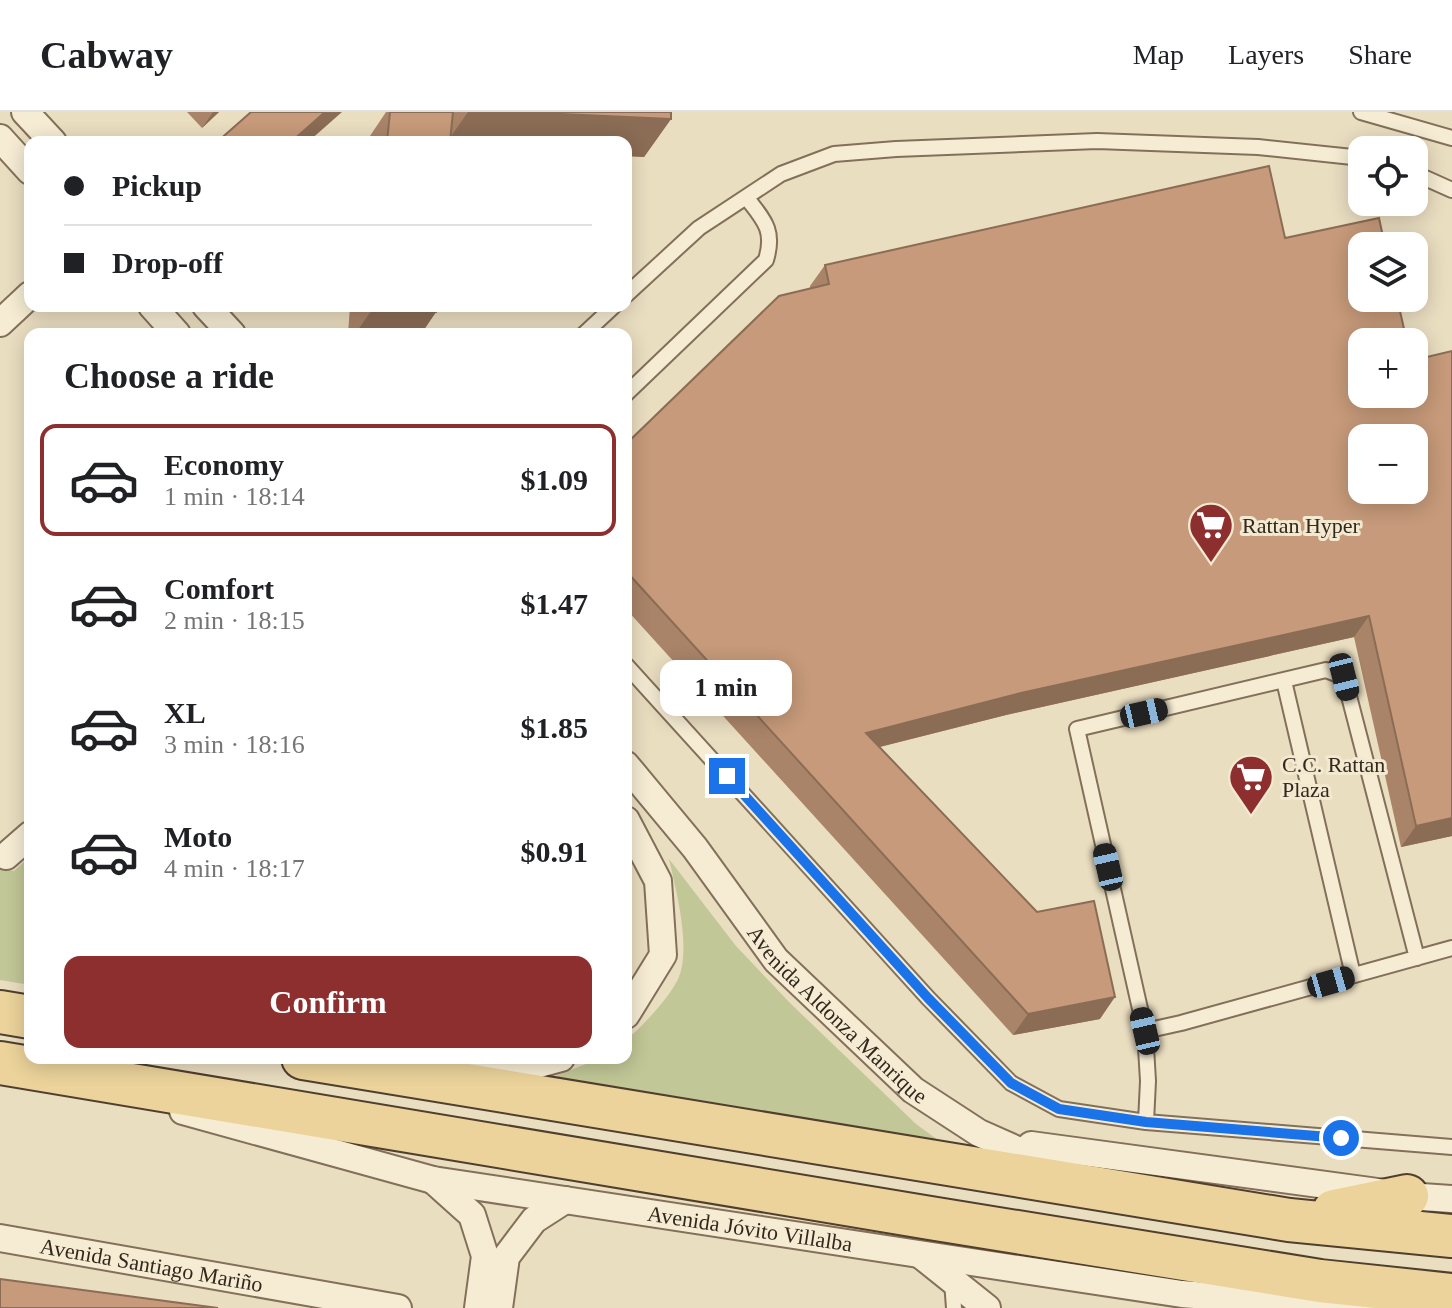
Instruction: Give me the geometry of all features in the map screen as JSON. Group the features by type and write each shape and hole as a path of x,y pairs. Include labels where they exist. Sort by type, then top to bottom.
{"main road":[{"path":"0,1012 24,1016"},
{"name":"Avenida Jóvito Villalba","path":"0,1063 1258,1271 1452,1295"},
{"path":"339,1064 1289,1220 1452,1236"},
{"path":"1289,1220 1407,1196"}],"street":[{"path":"25,112 47,136"},
{"path":"0,138 24,164"},
{"path":"0,323 24,301"},
{"path":"157,312 172,328"},
{"path":"212,312 226,328"},
{"name":"Avenida Aldonza Manrique","path":"632,772 695,848 776,960 913,1090 979,1133 1110,1191"},
{"path":"632,831 658,881 663,955 632,1005"},
{"path":"6,856 24,840"},
{"path":"441,1064 521,1069 539,1064"},
{"name":"Avenida Jóvito Villalba","path":"61,1073 174,1109 433,1180 1182,1294 1333,1306 1452,1302"},
{"path":"979,1133 1042,1148 1407,1196 1452,1199"},
{"path":"433,1180 472,1215 485,1256 478,1308"},
{"path":"499,1308 506,1257 534,1220 565,1200"},
{"name":"Avenida Santiago Mariño","path":"0,1238 398,1308"},
{"path":"922,1256 987,1308"},
{"path":"1134,1308 1139,1304 1182,1294"}],"lane":[{"path":"1361,112 1452,138"},
{"path":"632,289 699,228 781,174 834,154 1097,141 1258,147 1348,157"},
{"path":"1428,179 1452,190"},
{"path":"632,388 766,260 771,241 766,223 746,197"},
{"path":"590,328 608,312"},
{"path":"1146,1122 1148,1081 1145,1031 1077,729 1326,670 1344,677 1417,958"},
{"path":"632,672 928,998 1011,1083 1059,1109 1146,1122 1452,1147"},
{"path":"1284,681 1353,975"},
{"path":"1145,1031 1452,948"},
{"path":"952,1281 954,1308"}],"green space":[{"path":"669,859 736,946 790,1003 916,1124 953,1151 538,1083 586,1064 632,1064 632,1034 656,1011 679,977 683,934"},
{"path":"24,862 24,984 0,980 0,868 14,871"}],"building":[{"path":"251,112 325,112 298,136 224,136"},
{"path":"390,112 453,112 451,136 388,136"},
{"path":"517,112 671,112 671,119"},
{"path":"1269,166 1285,238 1379,218 1382,232 1348,232 1348,312 1400,312 1404,328 1348,328 1348,408 1428,408 1428,357 1452,351 1452,818 1416,826 1369,616 1021,693 866,733 1037,912 1094,901 1115,997 1028,1014 632,578 632,438 779,296 829,284 825,265"},
{"path":"0,1279 218,1308 0,1308"}],"place":[{"name":"Rattan Hyper","path":"1211,564"},
{"name":"C.C. Rattan Plaza","path":"1251,816"}],"route":[{"path":"727,776 928,998 1011,1083 1059,1109 1146,1122 1341,1138"}]}
